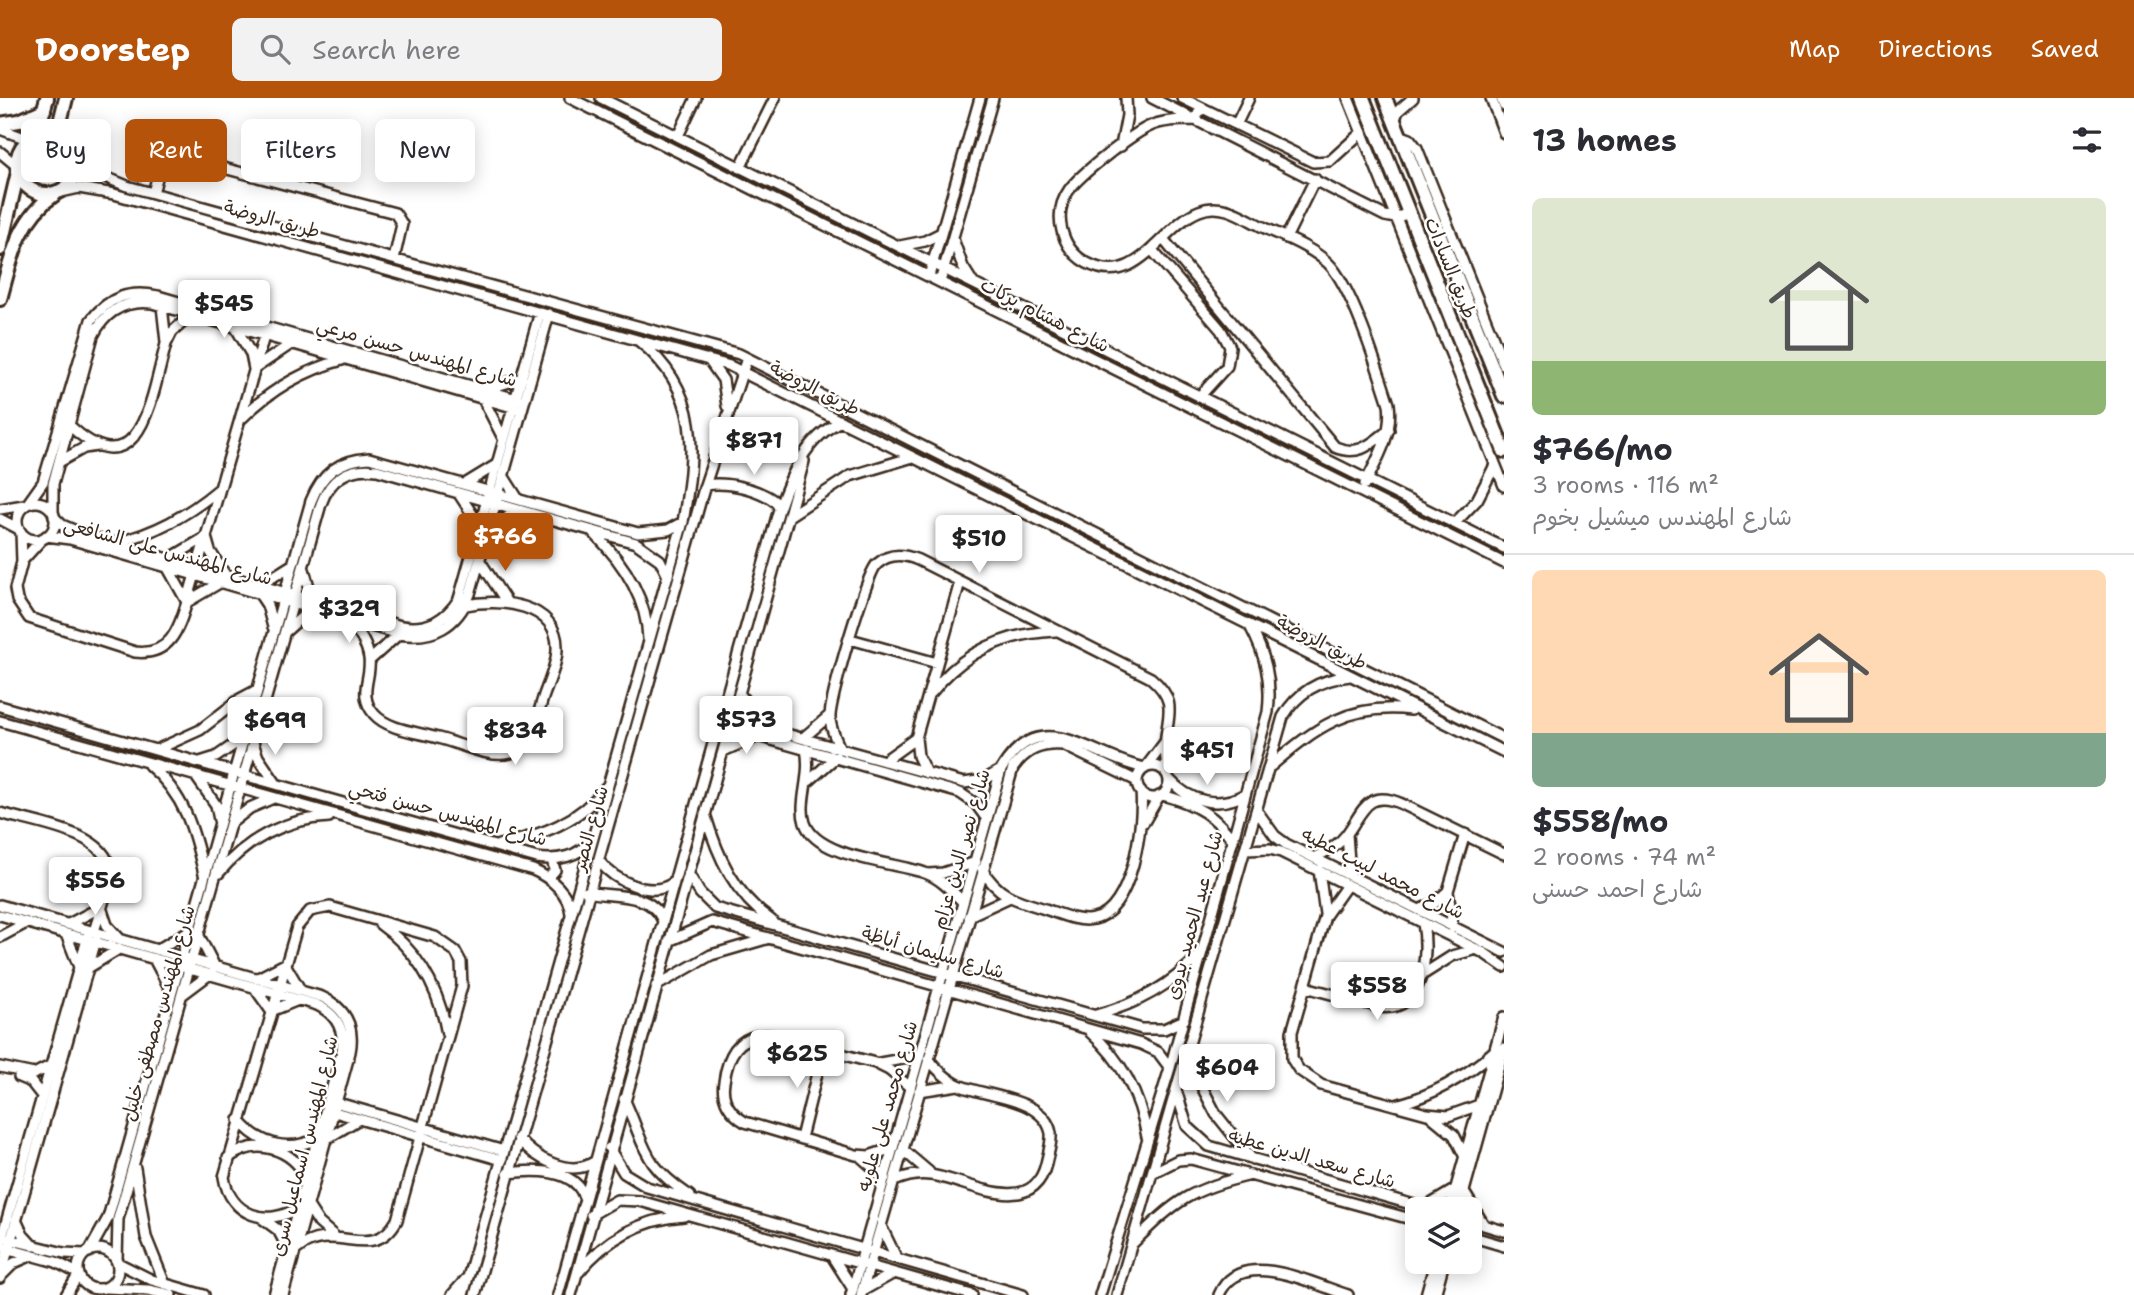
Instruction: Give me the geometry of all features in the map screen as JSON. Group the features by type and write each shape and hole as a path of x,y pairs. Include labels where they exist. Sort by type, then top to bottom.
{"main road":[{"path":"61,119 66,98"},
{"name":"طريق السادات","path":"1363,98 1504,452"},
{"name":"طريق السادات","path":"1385,98 1503,395"},
{"path":"0,126 19,121 46,104"},
{"path":"0,250 21,149"},
{"path":"18,169 25,184 36,192 59,192"},
{"path":"0,299 25,223 33,211 70,182"},
{"path":"1484,401 1496,403 1503,395"},
{"path":"1493,425 1504,416"}],"street":[{"name":"شارع هشام بركات","path":"570,98 1504,563"},
{"path":"675,135 691,98"},
{"path":"675,135 696,98"},
{"path":"740,168 775,98"},
{"path":"929,276 980,98"},
{"path":"940,282 993,98"},
{"path":"1121,146 1128,115 1125,98"},
{"path":"1152,98 1381,214 1395,218 1409,213"},
{"path":"1182,98 1312,162 1330,161 1362,132"},
{"path":"1237,125 1249,98"},
{"path":"1348,98 1504,486"},
{"path":"1394,122 1398,111 1413,98"},
{"path":"1491,98 1504,133"},
{"path":"1501,98 1504,106"},
{"name":"شارع هشام بركات","path":"605,100 1504,548"},
{"path":"603,114 605,100"},
{"path":"1195,120 1201,108"},
{"path":"1195,120 1160,123 1121,146 1067,192 1060,214 1064,237 1077,256 1098,267 1109,269 1132,265 1193,215 1216,208 1228,209 1327,262 1343,283 1389,404 1390,430 1361,492"},
{"path":"0,126 21,134"},
{"path":"1399,135 1410,139 1418,148 1504,365"},
{"path":"0,152 18,169"},
{"path":"153,193 161,163 174,155 395,213 402,224 394,259"},
{"path":"1286,238 1311,177 1312,162"},
{"path":"759,192 765,180"},
{"name":"طريق الروضة","path":"111,181 747,358 1074,522 1503,746"},
{"name":"طريق الروضة","path":"59,192 79,188 106,192 706,358 741,371 1419,710 1503,746"},
{"path":"897,246 925,241 941,233"},
{"path":"953,237 958,258 974,284"},
{"path":"1164,240 1335,447 1347,452 1359,451 1390,430"},
{"path":"1152,250 1227,338 1230,357 1222,374 1199,397"},
{"path":"414,277 419,272 417,265"},
{"path":"444,285 442,278 446,273"},
{"name":"شارع المهندس حسن مرعي","path":"54,515 48,483 85,334 101,308 113,299 143,293 265,332 519,404"},
{"path":"1197,301 1207,293"},
{"name":"شارع المهندس حسن مرعي","path":"27,504 48,483 58,463 99,325 116,308 128,303 162,306 236,328 265,332 291,344 484,394"},
{"path":"58,463 84,448 99,445 121,446 140,432 166,344 162,306"},
{"name":"شارع المهندس على الشافعى","path":"45,537 70,539 169,563 318,606 401,626 412,628 435,623 453,609 459,599 484,528 493,497 498,464 519,404 522,378 545,313"},
{"name":"شارع المهندس على الشافعى","path":"493,497 504,477 519,404 545,313"},
{"path":"166,344 191,315"},
{"path":"236,328 245,341 254,369"},
{"path":"27,504 18,514 22,562 15,589 17,600 29,618 135,652 156,651 166,646 178,630 187,602 265,332"},
{"path":"463,1295 489,1225 503,1155 683,520 693,453 689,419 672,377 659,360 635,338"},
{"path":"254,369 291,344"},
{"path":"706,358 723,380 727,407 725,421"},
{"name":"شارع النصر","path":"475,1295 489,1225 508,1173 550,1033 705,485 747,358"},
{"path":"239,421 257,403 298,376 345,359"},
{"path":"1151,388 1156,376"},
{"path":"505,440 484,394 522,378"},
{"path":"804,402 810,389"},
{"path":"558,1295 779,509 806,452 826,430 841,421"},
{"path":"69,425 99,445"},
{"path":"571,1295 591,1215 806,452"},
{"path":"789,516 850,475 914,457"},
{"path":"279,632 317,486 339,464 369,458 465,484 518,510 644,548 660,560 668,576"},
{"path":"465,484 498,464"},
{"path":"1455,523 1477,500 1495,465"},
{"path":"279,632 260,589 298,565 324,494 346,473 377,470 458,493 518,499 638,533 668,530 683,520 695,520"},
{"path":"504,477 518,499"},
{"path":"705,485 722,483 764,496 777,503 779,509"},
{"path":"114,543 171,523 220,488"},
{"path":"458,493 484,528 518,510"},
{"path":"0,509 27,504 45,505 54,515 54,527 22,562"},
{"name":"شارع المهندس على الشافعى","path":"54,515 73,531 169,563"},
{"path":"0,519 28,538 45,537"},
{"path":"1069,534 1074,522"},
{"name":"شارع المهندس على الشافعى","path":"318,606 348,619 399,634 421,636 443,629 466,605 480,561 484,528"},
{"path":"592,531 615,556 633,584 647,626 648,647"},
{"path":"1093,547 1098,535"},
{"path":"187,602 169,563 206,537"},
{"path":"187,602 223,579 209,551 206,537"},
{"path":"838,753 829,716 870,572 883,559 909,556 1142,673 1159,685 1171,713 1165,742 1168,788 1141,826"},
{"path":"480,561 506,601"},
{"path":"279,632 318,606 298,565"},
{"path":"926,773 918,756 916,738 960,582"},
{"path":"348,619 362,638 370,660 365,694 368,705 384,721 491,752 512,752 529,739 557,651 554,630 539,614 506,601 466,605"},
{"path":"749,613 760,616"},
{"name":"شارع عبد الحميد بدوى","path":"1100,1295 1184,1020 1268,712 1270,694 1267,664 1249,624"},
{"path":"927,698 959,664 984,648 1014,636 1057,631"},
{"name":"شارع المهندس مصطفى خليل","path":"87,1253 104,1230 194,933 235,787 234,772 257,690 279,632"},
{"name":"شارع المهندس مصطفى خليل","path":"235,787 244,775 279,632"},
{"path":"370,660 399,634"},
{"path":"850,639 937,663"},
{"name":"شارع عبد الحميد بدوى","path":"1117,1295 1283,717 1290,705 1310,688 1334,678 1350,676"},
{"path":"156,750 212,723 240,699 257,690"},
{"path":"739,692 764,732 806,749 884,761 926,773 962,788 987,819"},
{"name":"شارع المهندس حسن فتحي","path":"0,706 552,860 578,852 589,844 595,832"},
{"path":"1268,712 1277,709 1283,717"},
{"path":"1270,767 1300,740 1337,719 1378,709 1419,710"},
{"path":"803,738 829,716"},
{"name":"شارع المهندس حسن فتحي","path":"0,720 533,870 548,878 565,896 571,918"},
{"path":"730,723 803,738 838,753 962,788 1001,770"},
{"path":"625,727 636,730"},
{"path":"723,751 764,732"},
{"name":"شارع نصر الدين عزام","path":"947,974 963,902 980,865 987,819 1001,770 1015,750 1025,743 1049,736 1074,740 1145,768"},
{"path":"200,762 216,758 243,738"},
{"path":"884,761 916,738"},
{"path":"253,742 262,764 276,784"},
{"path":"806,749 808,781 803,811 805,822 816,839 834,849 927,874 980,865 1007,898 1085,920 1105,916 1114,910 1124,892 1141,826 1141,792 1137,781 1165,742"},
{"name":"شارع نصر الدين عزام","path":"947,974 968,916 980,865 1007,780 1020,759 1040,746 1063,745 1137,781"},
{"path":"808,781 838,753"},
{"path":"145,762 160,775 184,806 209,877 259,837 297,821 338,816"},
{"path":"1145,768 1156,766 1179,789 1202,801 1225,803 1245,794"},
{"path":"496,846 537,836 563,824 597,798 611,775"},
{"path":"196,776 208,789 225,823 273,798"},
{"path":"1141,792 1149,797 1161,796 1185,802 1211,816 1233,841"},
{"path":"1314,858 1347,834 1361,809 1385,799 1402,804 1504,853"},
{"name":"شارع محمد لبيب عطيه","path":"1257,811 1275,836 1423,923 1477,949 1504,967"},
{"path":"0,813 81,836 100,847 109,867 93,936 8,1220"},
{"path":"705,813 720,858 731,878 744,897 779,926"},
{"path":"690,821 702,824"},
{"path":"1347,834 1349,880 1325,915 1290,1045 1299,1070 1321,1085 1426,1114 1448,1116 1479,1105"},
{"path":"1453,928 1448,891 1465,834"},
{"name":"شارع محمد لبيب عطيه","path":"1246,850 1270,849 1349,880 1419,910 1504,952"},
{"path":"548,878 555,870 552,860"},
{"path":"599,861 613,877 622,881 657,889 673,883"},
{"path":"1320,870 1325,915"},
{"path":"669,941 712,922 710,914 715,908 700,893 688,873"},
{"path":"927,874 963,902"},
{"path":"579,890 616,894 644,902 660,912 662,919"},
{"path":"1419,910 1435,903 1448,891"},
{"path":"968,916 1007,898"},
{"path":"0,905 67,929 84,967"},
{"path":"330,906 373,919 435,937 455,951 463,974 393,1227 382,1237 366,1242 334,1236 317,1238 291,1249 278,1230 261,1218 243,1211 229,1196 224,1177 228,1157 297,927 310,911 330,906"},
{"path":"0,915 26,923 67,929 101,907"},
{"path":"0,1277 8,1220 50,1066 84,967 120,944 107,925 101,907"},
{"name":"شارع سليمان أباظة","path":"715,908 1094,1016 1153,1030 1184,1020"},
{"path":"373,919 393,933 424,969 439,1001 447,1036"},
{"name":"شارع سليمان أباظة","path":"712,922 1149,1047 1170,1068"},
{"path":"0,937 26,923"},
{"path":"1305,987 1389,1008 1406,1002 1421,976 1426,944 1423,923"},
{"name":"شارع المهندس اسماعيل سرى","path":"67,929 300,995 334,1016 343,1035 331,1106 276,1294"},
{"path":"194,933 213,970 176,995 155,954 194,933"},
{"path":"656,986 711,955 770,939"},
{"path":"1421,976 1441,961 1477,949"},
{"path":"1094,1016 1143,999 1165,986 1201,953"},
{"path":"271,1012 255,982 285,964"},
{"path":"271,1012 300,995 285,964"},
{"path":"1196,972 1210,976"},
{"name":"شارع محمد على علوبه","path":"869,1251 947,974"},
{"name":"شارع المهندس مصطفى خليل","path":"117,1262 116,1233 176,995"},
{"path":"1456,1197 1501,1069 1500,1045 1504,1017"},
{"path":"1086,1028 1102,1043 1129,1078 1144,1119 1148,1141"},
{"path":"539,1030 550,1033"},
{"path":"933,1175 889,1179 867,1160 856,1155 736,1116 725,1099 727,1068 737,1047 756,1035 779,1035 875,1063 915,1089 960,1085"},
{"path":"627,1043 639,1046"},
{"path":"1395,1105 1438,1091 1458,1080 1500,1045"},
{"path":"1460,1197 1465,1156 1500,1045"},
{"path":"801,1138 823,1049"},
{"path":"856,1155 869,1156 898,1149 933,1175 1006,1195 1025,1191 1041,1178 1051,1141 1051,1132 1041,1115 1025,1105 960,1085 924,1058 875,1063"},
{"path":"1187,1058 1216,1114 1254,1160"},
{"path":"3,1071 34,1074 50,1066"},
{"path":"3,1071 31,1082 42,1096"},
{"name":"شارع سعد الدين عطيه","path":"1177,1093 1187,1126 1203,1142 1223,1152 1405,1203"},
{"path":"624,1099 647,1157 668,1181 697,1201"},
{"path":"331,1106 503,1155"},
{"path":"331,1106 359,1119 421,1132"},
{"path":"1426,1114 1446,1126 1465,1156"},
{"path":"228,1157 249,1147 297,1146 322,1139 359,1119"},
{"path":"239,1120 254,1136 294,1160 307,1178"},
{"path":"518,1138 534,1155 543,1160 578,1168 594,1162"},
{"name":"شارع المهندس اسماعيل سرى","path":"303,1207 307,1178 322,1139"},
{"path":"610,1148 624,1173 635,1181 1023,1295"},
{"path":"1219,1166 1223,1152"},
{"name":"شارع سعد الدين عطيه","path":"1154,1172 1178,1160 1191,1159 1405,1217"},
{"path":"134,1161 139,1212 150,1249 165,1284"},
{"path":"508,1173 531,1170 566,1178 582,1190 584,1197"},
{"path":"1132,1244 1162,1214 1195,1191 1251,1175"},
{"name":"شارع محمد على علوبه","path":"869,1251 881,1226 889,1179"},
{"path":"631,1199 630,1189 635,1181"},
{"path":"1446,1197 1460,1190"},
{"path":"1460,1190 1483,1225 1504,1231"},
{"path":"591,1215 617,1200 631,1199 972,1295"},
{"path":"261,1218 281,1216 303,1207 334,1236"},
{"path":"576,1276 598,1251 626,1232 657,1219 691,1215"},
{"path":"8,1220 23,1235 33,1251"},
{"path":"881,1226 897,1259"},
{"path":"104,1230 109,1234 116,1233"},
{"path":"1482,1240 1504,1246"},
{"path":"3,1242 33,1251 61,1264 79,1274 89,1287 148,1290 171,1295"},
{"path":"0,1277 14,1263 33,1251 87,1253 103,1250 117,1262 152,1280 204,1295"},
{"path":"857,1293 869,1251"},
{"path":"61,1264 65,1258 64,1253"},
{"path":"66,1295 79,1274 79,1262 87,1253"},
{"path":"831,1255 857,1293"},
{"path":"90,1295 105,1289 117,1278 117,1262"},
{"path":"1219,1295 1226,1282 1236,1275 1260,1270 1344,1294"},
{"path":"857,1293 894,1273"},
{"path":"1427,1294 1432,1274"},
{"path":"1427,1294 1438,1274"},
{"path":"452,1295 469,1275"},
{"path":"148,1290 147,1284 152,1280"}]}
